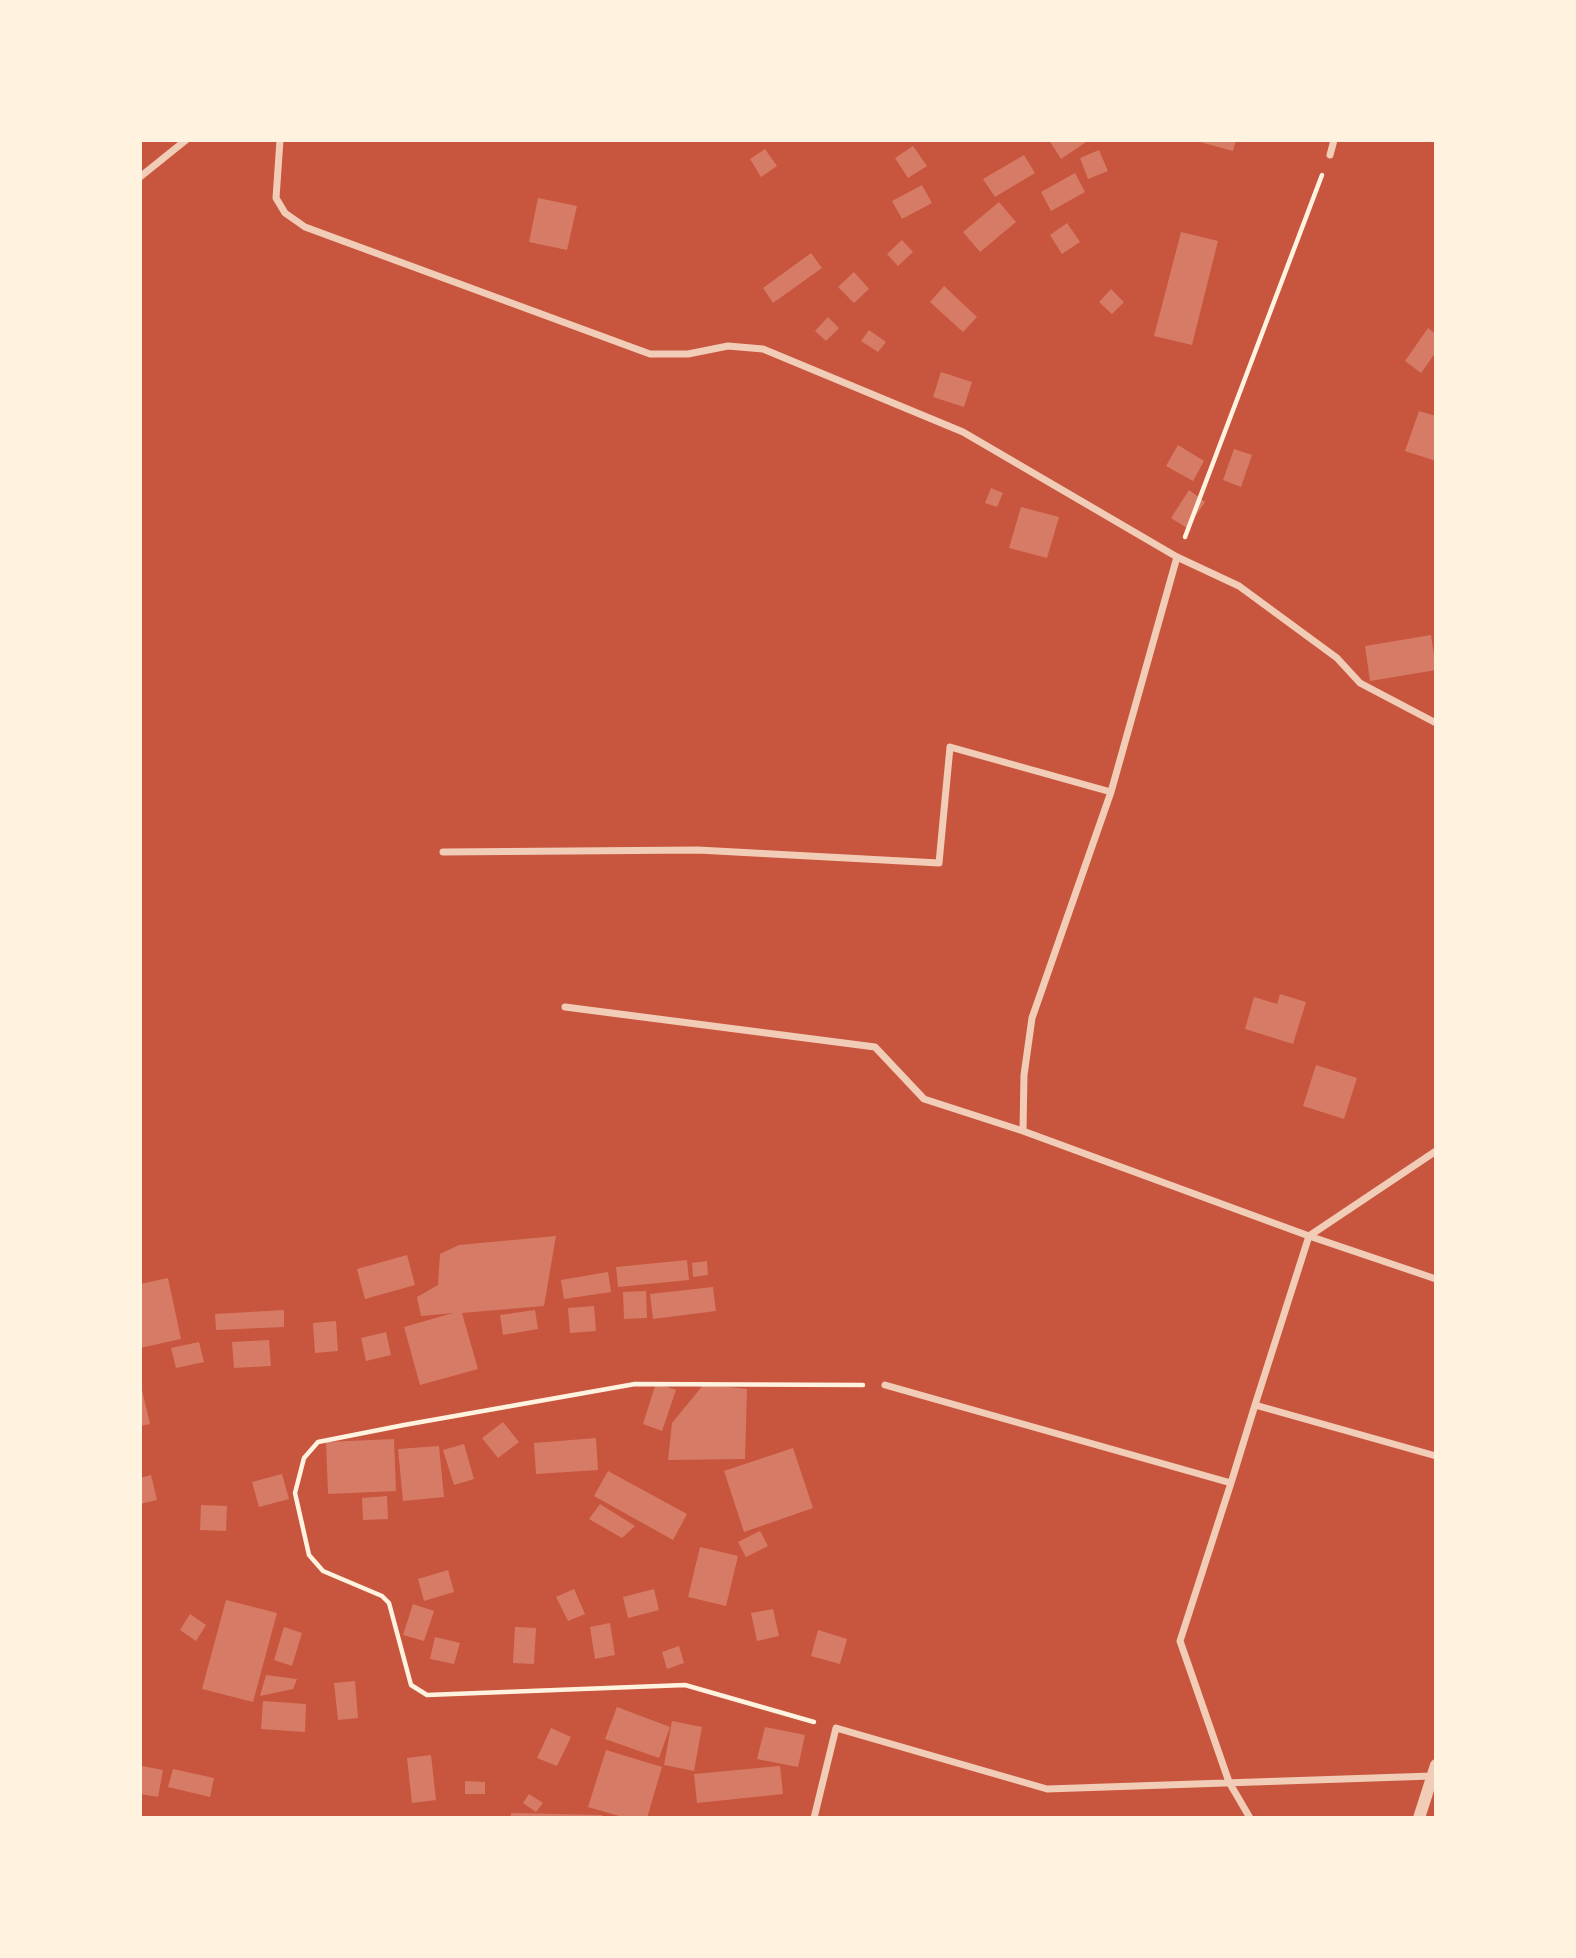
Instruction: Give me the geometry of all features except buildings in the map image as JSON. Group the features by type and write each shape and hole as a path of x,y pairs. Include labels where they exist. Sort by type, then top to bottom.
{"street":[{"path":"140,177 186,140"},
{"path":"280,140 276,198 285,213 305,227 650,354 688,354 728,346 762,349 963,432 1177,557 1239,586 1326,650 1360,683 1436,723"},
{"path":"1329,155 1334,140"},
{"path":"1023,1131 1024,1075 1032,1018 1111,792 1177,557"},
{"path":"443,852 698,850 939,863 950,747 1111,792"},
{"path":"565,1007 875,1047 924,1099 1023,1131 1309,1236 1436,1279"},
{"path":"1250,1818 1229,1782 1180,1641 1309,1236 1436,1152"},
{"path":"885,1385 1231,1483"},
{"path":"1255,1405 1436,1456"},
{"path":"814,1818 836,1728 1047,1789 1434,1770 1419,1818"}],"path":[{"path":"1177,557 1329,155"},
{"path":"836,1728 685,1685 427,1695 411,1685 389,1603 382,1595 323,1571 309,1555 295,1493 304,1458 318,1442 404,1424 635,1384 885,1385"}]}
